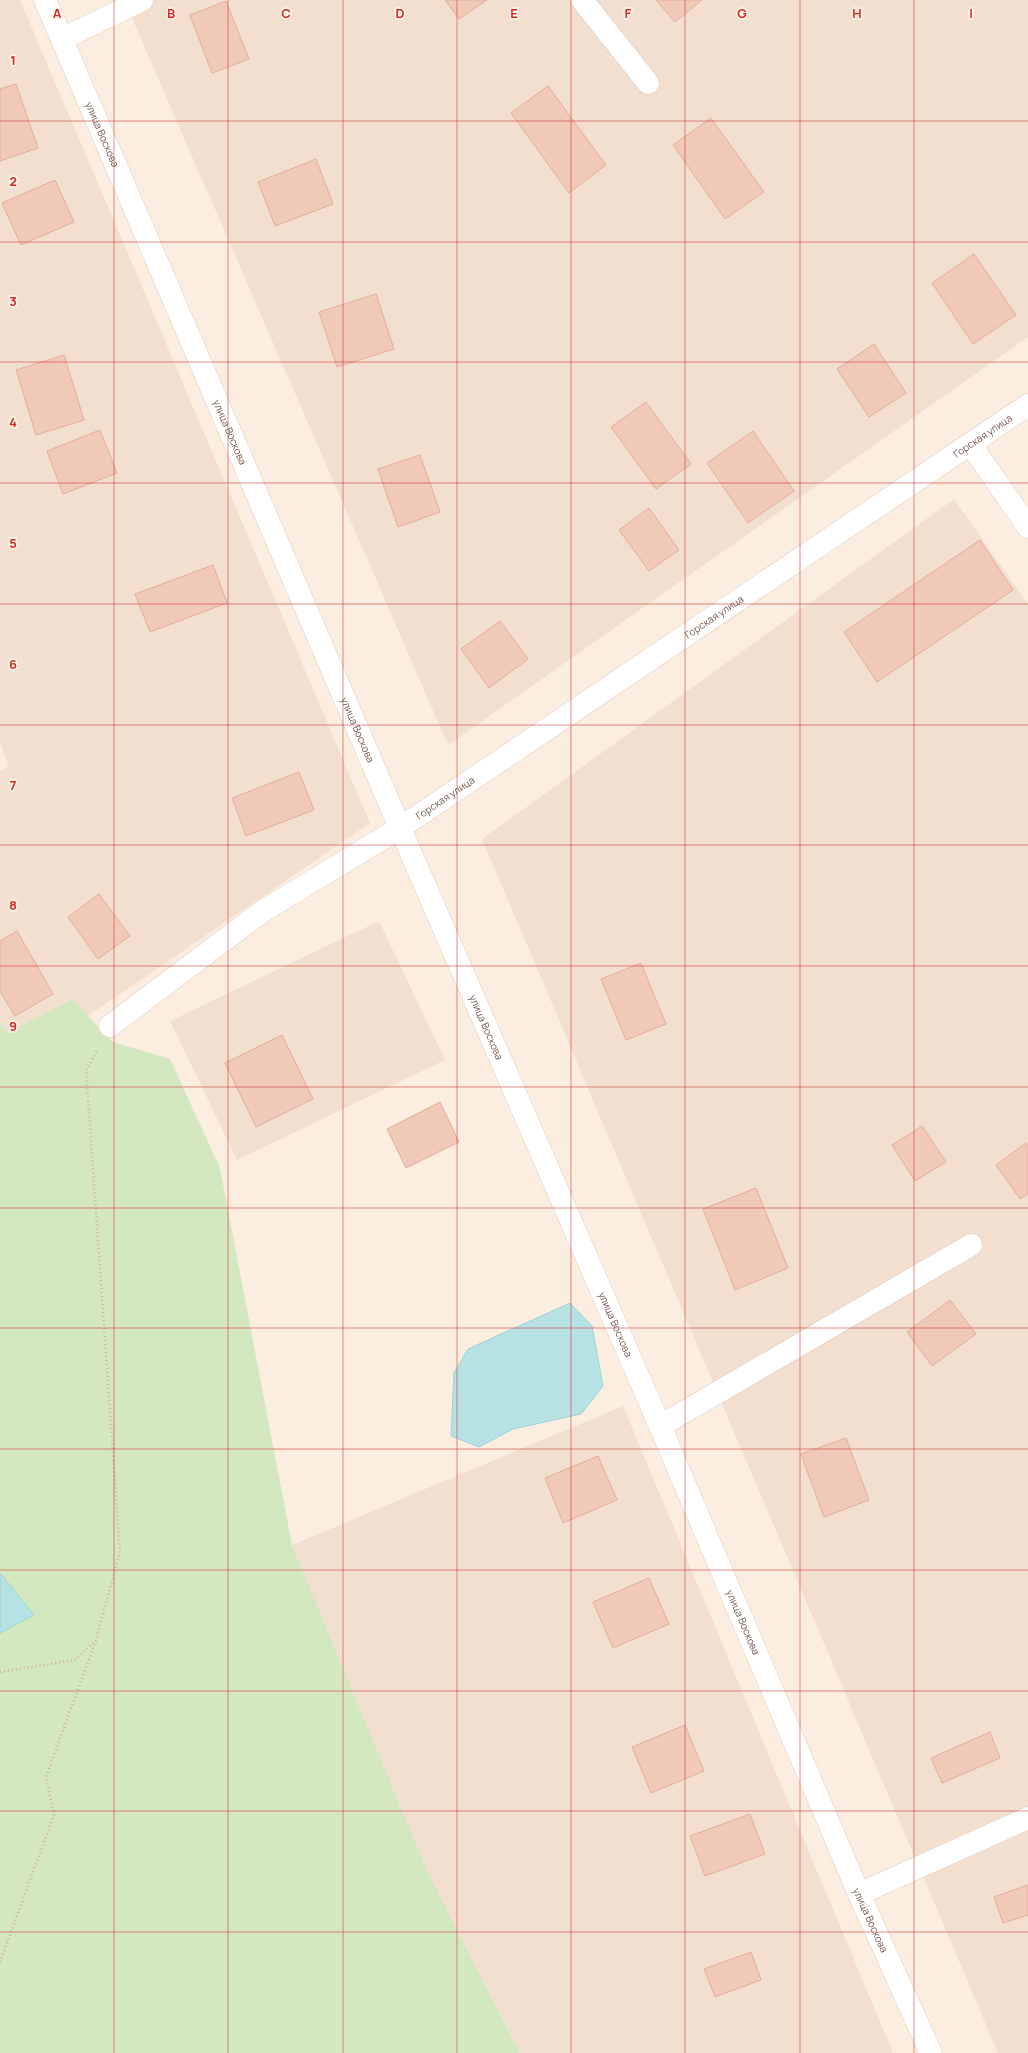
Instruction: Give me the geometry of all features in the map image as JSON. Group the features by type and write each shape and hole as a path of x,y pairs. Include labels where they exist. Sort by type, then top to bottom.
{"street":[{"name":"улица Воскова","path":"45,0 400,828 660,1426 859,1894 931,2053"},
{"path":"62,38 142,0"},
{"path":"582,0 648,83"},
{"name":"Горская улица","path":"110,1026 263,911 400,828 971,445 1028,405"},
{"path":"971,445 1028,527"},
{"path":"660,1426 971,1245"},
{"path":"859,1894 1028,1818"}],"path":[{"path":"0,1962 54,1815 46,1777 96,1640 120,1552 86,1070 110,1026"},
{"path":"0,1672 75,1660 96,1640"}],"shaded area":[{"path":"0,0 20,0 370,823 88,1016 71,999 7,1033 0,1022 0,771 9,767 0,742"},
{"path":"124,0 1028,0 1028,337 448,745"},
{"path":"954,499 1028,604 1028,2053 998,2053 482,839"},
{"path":"379,921 445,1060 237,1160 170,1021"},
{"path":"623,1406 893,2053 520,2053 429,1875 292,1545"}],"green space":[{"path":"72,999 113,1042 170,1059 220,1168 292,1545 429,1875 520,2053 0,2053 0,1633 34,1615 0,1573 0,1022 7,1033"}],"water":[{"path":"570,1303 592,1326 603,1386 581,1414 513,1429 479,1447 451,1436 454,1373 468,1349"},
{"path":"0,1573 34,1615 0,1633"}],"building":[{"path":"445,0 487,0 459,19"},
{"path":"656,0 702,0 675,22"},
{"path":"226,1 249,59 212,73 190,15"},
{"path":"16,84 38,148 0,161 0,89"},
{"path":"548,86 606,165 569,193 511,113"},
{"path":"711,118 764,192 725,219 673,145"},
{"path":"316,159 333,204 275,226 258,182"},
{"path":"55,180 74,222 21,245 2,203"},
{"path":"974,254 1016,315 973,344 932,283"},
{"path":"376,294 394,349 337,367 319,312"},
{"path":"874,344 906,393 869,417 837,369"},
{"path":"64,355 84,420 36,435 16,370"},
{"path":"646,402 691,464 656,489 611,427"},
{"path":"100,430 117,473 63,494 47,451"},
{"path":"753,431 794,491 748,523 707,463"},
{"path":"420,455 440,512 398,527 378,469"},
{"path":"649,508 679,550 649,571 619,530"},
{"path":"980,540 1013,590 877,682 844,632"},
{"path":"213,565 227,603 150,632 135,594"},
{"path":"500,621 528,659 489,688 461,649"},
{"path":"299,772 314,810 246,836 232,798"},
{"path":"99,894 130,936 98,959 68,917"},
{"path":"17,931 53,994 15,1016 0,991 0,941"},
{"path":"641,963 666,1024 626,1040 601,979"},
{"path":"282,1035 313,1099 256,1127 225,1063"},
{"path":"440,1102 459,1142 406,1168 387,1129"},
{"path":"922,1126 946,1162 915,1181 892,1145"},
{"path":"1026,1143 1028,1147 1028,1194 1020,1199 996,1165"},
{"path":"756,1188 788,1268 735,1290 703,1209"},
{"path":"950,1300 976,1334 932,1366 907,1332"},
{"path":"846,1438 869,1500 824,1517 801,1454"},
{"path":"598,1456 617,1500 563,1523 545,1478"},
{"path":"649,1578 669,1624 613,1648 593,1602"},
{"path":"685,1725 704,1771 651,1793 632,1747"},
{"path":"990,1732 1000,1758 942,1783 931,1758"},
{"path":"750,1814 765,1854 705,1876 690,1836"},
{"path":"1028,1885 1028,1915 1003,1923 994,1897"},
{"path":"751,1952 761,1980 715,1997 704,1969"}]}
